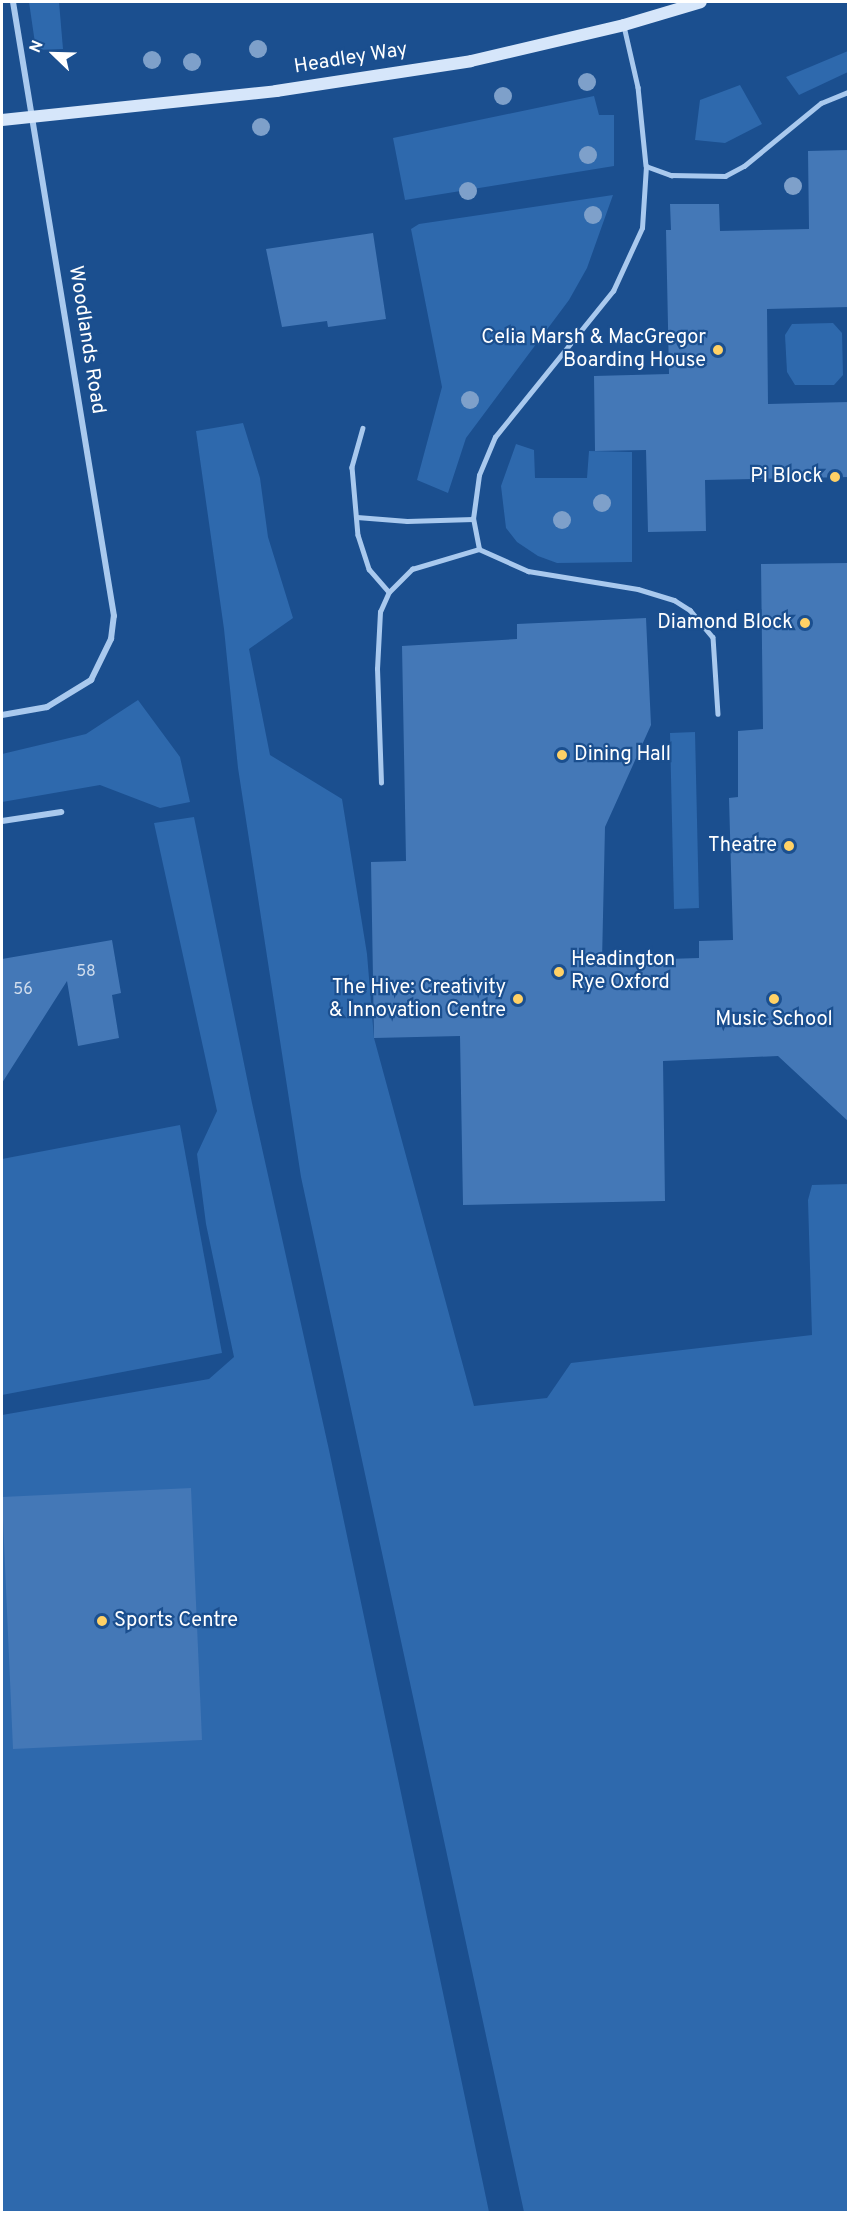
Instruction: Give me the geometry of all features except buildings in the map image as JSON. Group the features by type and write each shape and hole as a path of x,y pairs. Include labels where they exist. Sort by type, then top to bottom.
{"main road":[{"name":"Headley Way","path":"2,120 276,91 471,61 624,25 701,2"}],"street":[{"name":"Woodlands Road","path":"2,715 47,707 91,680 111,639 114,615 33,117 22,70 13,2"},
{"path":"2,821 61,812"}],"lane":[{"path":"479,549 473,519 479,475 495,438 613,291 642,228 646,166 638,87 624,25"},
{"path":"646,166 671,175 725,176 744,166 821,104 849,92"},
{"path":"363,428 352,467 357,517 369,569 389,592"},
{"path":"357,517 407,520 473,519"},
{"path":"381,783 378,638 380,612 389,592 412,569 479,549 528,571 638,589 674,600 690,610 713,637 718,714"}],"shaded area":[{"path":"29,2 59,2 63,49 36,50"},
{"path":"848,51 848,72 799,95 786,77"},
{"path":"740,85 762,124 725,143 695,140 700,100"},
{"path":"594,96 599,115 614,115 614,166 405,200 393,138"},
{"path":"613,195 587,268 569,300 466,438 448,493 417,480 442,387 411,229 419,224"},
{"path":"833,323 842,333 843,375 834,385 795,385 787,372 785,335 792,324"},
{"path":"243,423 260,478 268,537 293,618 249,649 270,755 342,799 367,954 374,1038 474,1406 547,1398 571,1363 812,1335 808,1200 812,1185 848,1184 848,2212 524,2212 301,1177 238,768 224,629 196,431"},
{"path":"516,444 534,450 535,478 587,478 589,451 632,452 632,562 557,563 538,556 517,542 506,528 501,486"},
{"path":"138,700 180,757 190,802 160,808 100,785 2,802 2,754 86,734"},
{"path":"695,732 699,908 674,909 670,733"},
{"path":"194,817 252,1103 329,1450 489,2212 2,2212 2,1415 209,1379 234,1357 206,1224 197,1154 217,1111 154,823"},
{"path":"180,1125 222,1353 2,1395 2,1159"}],"place":[{"name":"Celia Marsh & MacGregor Boarding House","path":"718,350"},
{"name":"Pi Block","path":"835,477"},
{"name":"Diamond Block","path":"805,623"},
{"name":"Dining Hall","path":"562,755"},
{"name":"Theatre","path":"789,846"},
{"name":"Headington Rye Oxford","path":"559,972"},
{"name":"The Hive: Creativity & Innovation Centre","path":"518,999"},
{"name":"Music School","path":"774,999"},
{"name":"Sports Centre","path":"102,1621"}]}
